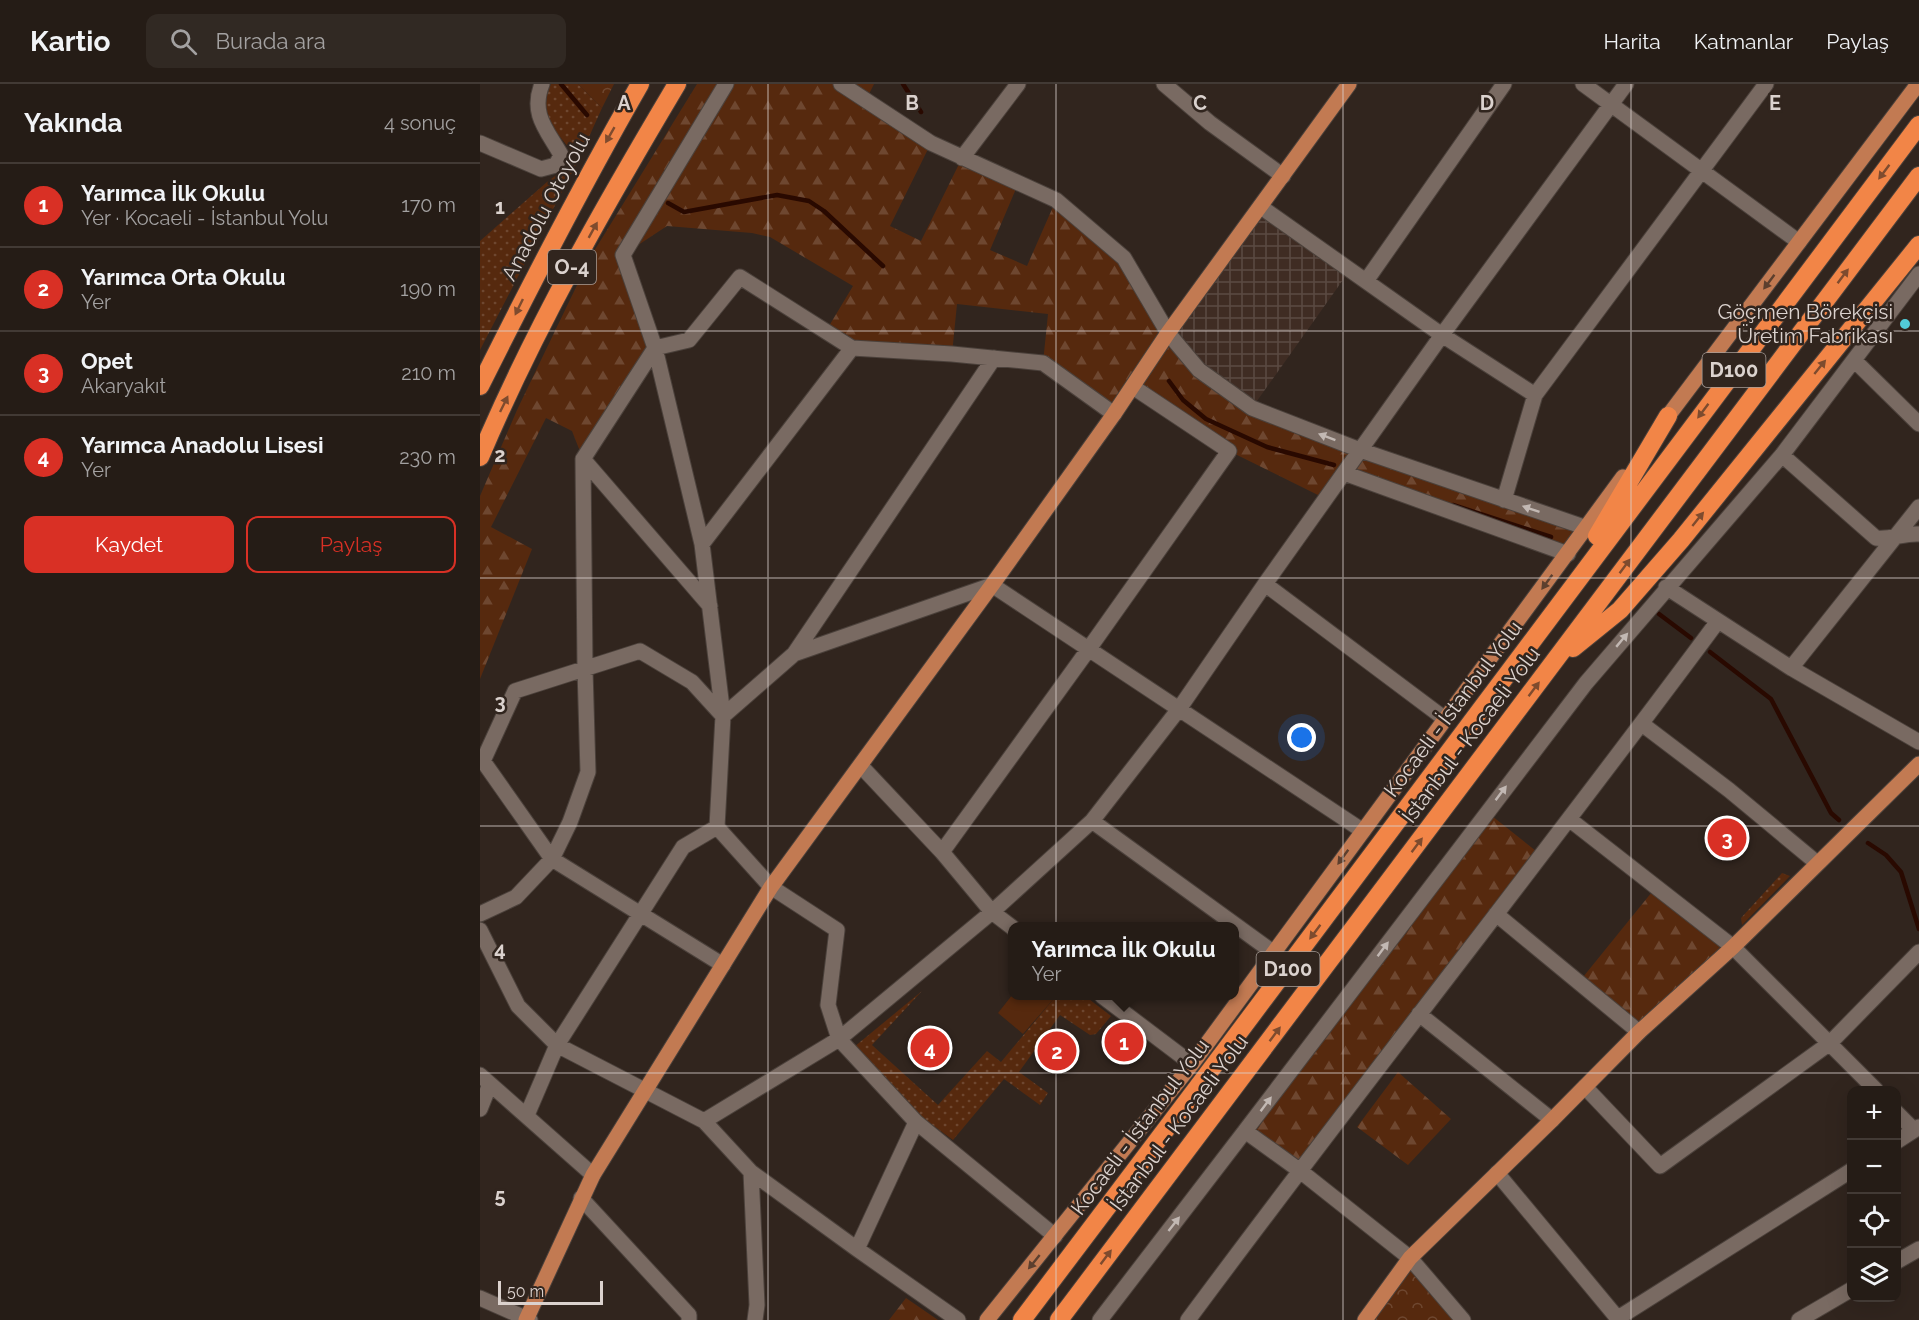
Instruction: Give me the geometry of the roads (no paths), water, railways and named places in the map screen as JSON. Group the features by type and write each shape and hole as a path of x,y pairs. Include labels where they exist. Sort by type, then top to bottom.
{"highway":[{"name":"Anadolu Otoyolu","path":"480,386 602,150 640,84"},
{"name":"O-4","path":"480,457 548,312 625,171 677,84"},
{"name":"Kocaeli - İstanbul Yolu","path":"1022,1320 1264,1001 1919,125"},
{"name":"İstanbul - Kocaeli Yolu","path":"1059,1320 1919,176"},
{"path":"1553,664 1620,610 1681,540 1919,245"},
{"path":"1551,616 1668,416"}],"main road":[{"path":"528,1320 592,1175 771,887 992,585 1133,387 1168,333 1349,84"},
{"path":"987,1320 1192,1064 1668,416 1918,84"},
{"path":"1365,1320 1410,1258 1639,1032 1733,947 1919,764"}],"street":[{"path":"480,143 541,169 556,165 561,155 537,109 542,84"},
{"path":"726,84 623,255 655,348 702,544 723,716 717,827 771,887 837,930 828,1005 839,1039 916,1122 1054,1236"},
{"path":"841,84 931,142 1056,200 1124,258 1168,333 1199,370 1252,408 1360,450 1587,528"},
{"path":"962,158 1018,84"},
{"path":"1164,84 1210,123 1283,176"},
{"path":"1366,281 1504,84"},
{"path":"1583,84 1799,242"},
{"path":"704,1121 839,1039 993,912 1092,821 1179,709 1264,584 1442,335 1626,84"},
{"path":"1504,500 1535,396 1766,84"},
{"path":"1261,207 1442,335 1535,396"},
{"path":"1100,1320 1586,683 1666,587 1782,455 1919,274"},
{"path":"480,914 516,897 552,859 570,822 588,772 583,459 655,348 689,340 740,277 852,348 1042,363 1114,414"},
{"path":"702,544 852,348"},
{"path":"723,716 794,654 993,358"},
{"path":"1854,360 1919,424"},
{"path":"942,852 1229,451 1133,387"},
{"path":"1782,455 1876,538 1919,534"},
{"path":"583,459 710,606"},
{"path":"1344,473 1568,554"},
{"path":"1791,668 1919,507"},
{"path":"1264,584 1445,719"},
{"path":"794,654 992,585 1363,831"},
{"path":"1666,587 1791,668 1919,742"},
{"path":"1188,1320 1299,1170 1642,724 1718,621"},
{"path":"723,716 692,682 640,651 515,691 483,761 552,859 723,965"},
{"path":"1642,724 1729,790 1817,862"},
{"path":"861,765 942,852 993,912 1008,924"},
{"path":"1569,819 1733,947 1872,1086"},
{"path":"1092,821 1231,922"},
{"path":"527,1115 557,1045 682,847 717,827"},
{"path":"1496,914 1639,1032"},
{"path":"1239,928 1274,953"},
{"path":"480,930 518,1006 557,1045 704,1121 752,1172 958,1320"},
{"path":"1585,1087 1660,1166 1830,1042 1919,952"},
{"path":"1107,1000 1192,1064"},
{"path":"1419,1014 1552,1120"},
{"path":"485,1080 592,1175"},
{"path":"480,1109 485,1080"},
{"path":"1899,1140 1917,1129 1901,1116"},
{"path":"857,1249 916,1122"},
{"path":"1245,1131 1299,1170 1410,1258 1463,1320"},
{"path":"752,1172 757,1305 755,1320"},
{"path":"1497,1173 1618,1319 1847,1173"},
{"path":"581,1198 689,1315 689,1320"},
{"path":"1901,1259 1919,1249"},
{"path":"1799,1320 1847,1291"},
{"path":"480,1298 528,1320"}],"waterway":[{"path":"561,84 587,115"},
{"path":"903,84 921,112"},
{"path":"668,203 684,212 777,195 809,201 824,211 883,266"},
{"path":"1169,381 1183,400 1206,419 1267,447 1334,465"},
{"path":"1453,505 1551,537"},
{"path":"1659,614 1691,638"},
{"path":"1710,652 1771,699 1831,813 1839,820"},
{"path":"1868,843 1886,855 1901,872 1919,929"}],"place":[{"name":"Göçmen Börekçisi Üretim Fabrikası","path":"1905,324"},
{"name":"Opet","path":"1727,838"},
{"name":"Yarımca İlk Okulu","path":"1124,1042"},
{"name":"Yarımca Anadolu Lisesi","path":"930,1048"},
{"name":"Yarımca Orta Okulu","path":"1057,1051"}]}
